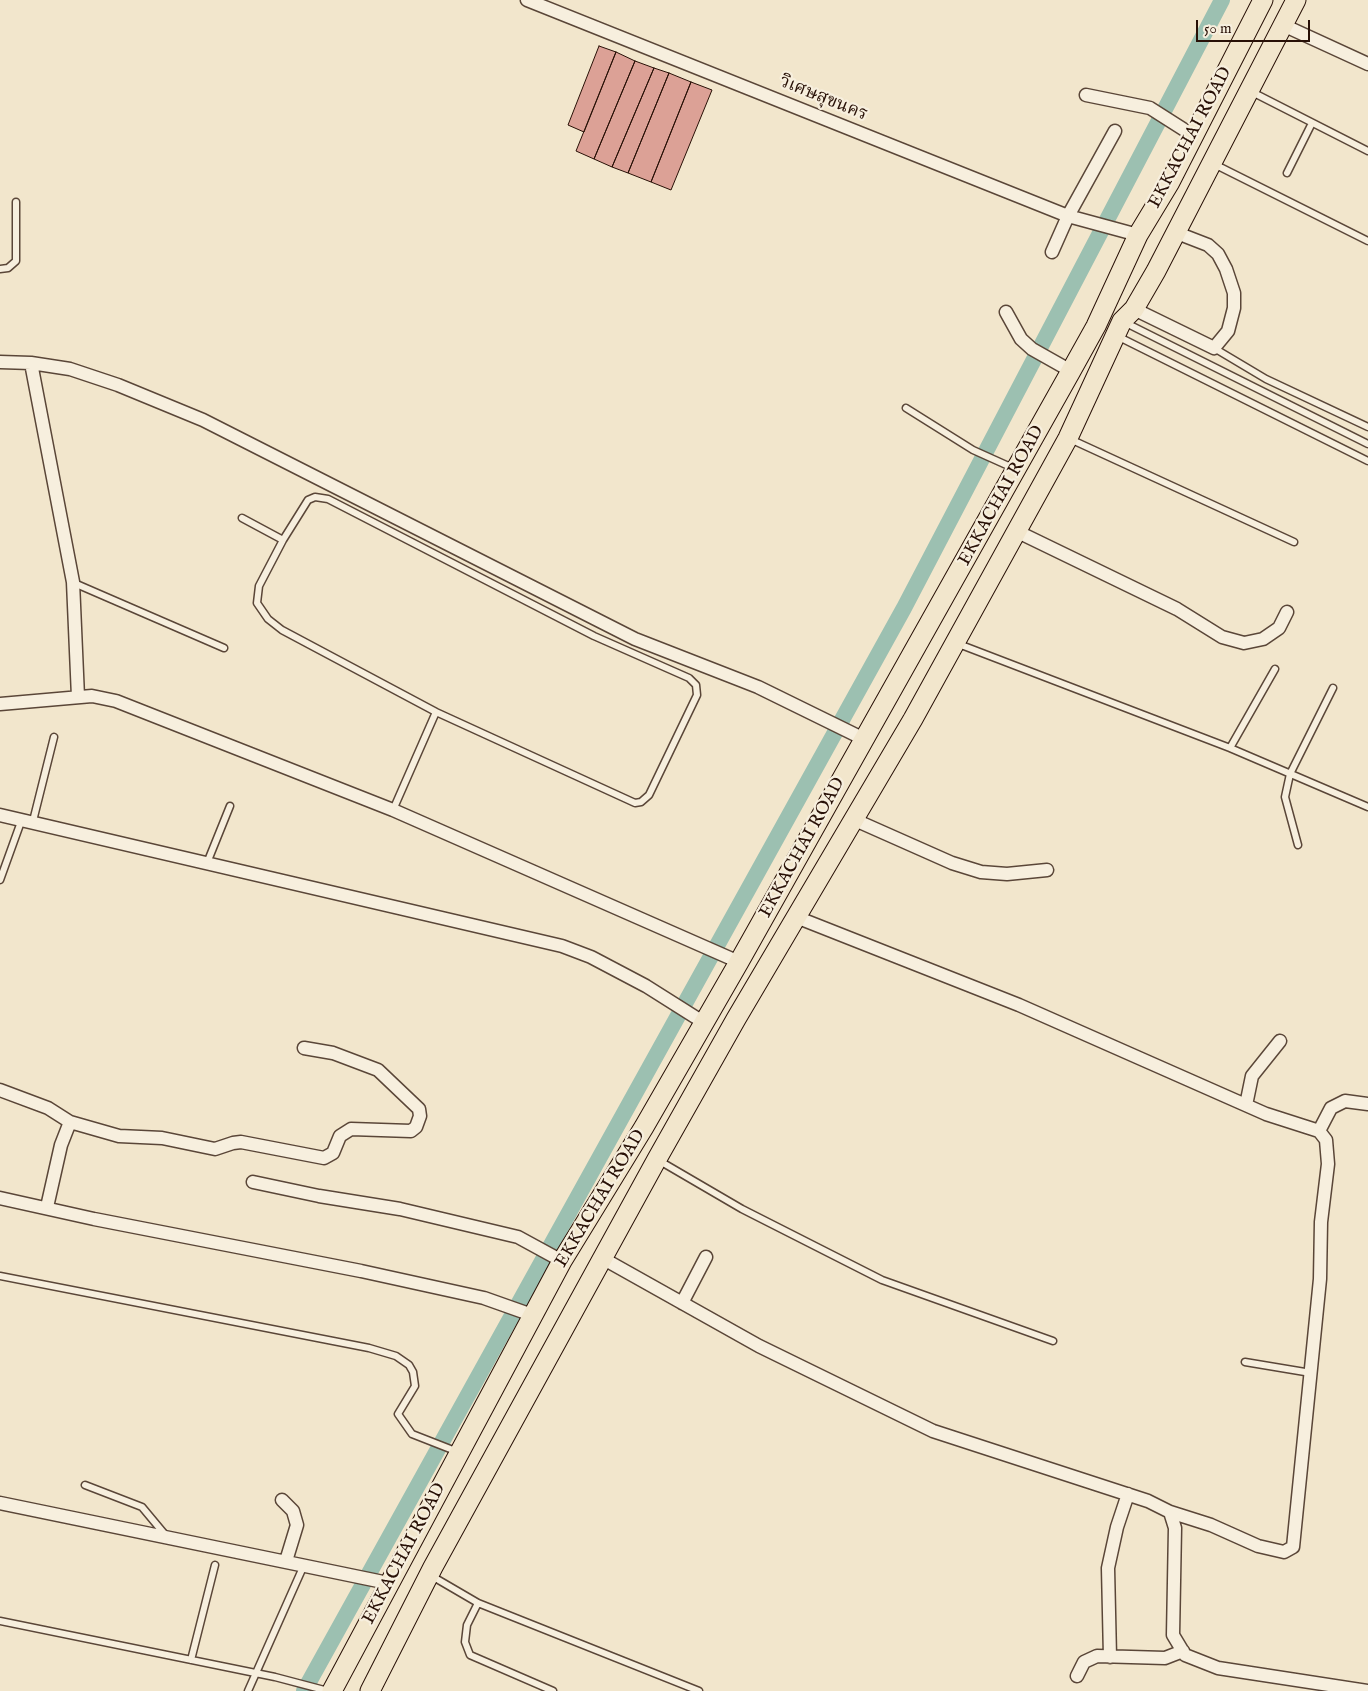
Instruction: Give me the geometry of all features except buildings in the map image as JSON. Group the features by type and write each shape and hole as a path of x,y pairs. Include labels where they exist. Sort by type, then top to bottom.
{"main road":[{"name":"EKKACHAI ROAD","path":"330,1691 380,1582 562,1261 644,1127 739,962 858,735 1017,469 1096,326 1131,233 1170,182 1263,0"},
{"name":"EKKACHAI ROAD","path":"370,1691 429,1575 657,1159 796,918 855,820 858,810 955,643 1068,438 1124,322 1176,233 1296,0"}],"street":[{"name":"วิเศษสุขนคร","path":"527,0 1068,216 1131,233"},
{"path":"1283,25 1368,64"},
{"path":"1086,95 1140,105 1161,114 1194,136"},
{"path":"1052,252 1068,216 1115,131"},
{"path":"1124,322 1214,348 1228,331 1234,308 1234,293 1226,269 1218,254 1208,245 1176,233"},
{"path":"1006,312 1021,338 1032,349 1050,361 1071,371"},
{"path":"0,362 31,363 90,375 203,420 635,638 758,687 858,735"},
{"path":"31,363 73,582 78,697"},
{"path":"1016,531 1161,600 1222,637 1244,643 1263,639 1279,628 1287,612"},
{"path":"0,704 100,696 116,701 393,810 739,962"},
{"path":"0,815 562,946 592,958 669,999 703,1022"},
{"path":"855,820 952,864 981,872 1006,874 1047,870"},
{"path":"602,1258 759,1346 933,1431 1148,1501 1170,1512 1211,1525 1258,1546 1284,1552 1293,1547 1320,1279 1321,1222 1328,1164 1326,1140 1319,1131 1266,1114 1019,1005 796,918"},
{"path":"1246,1105 1252,1076 1280,1041"},
{"path":"0,1090 48,1108 70,1122 119,1136 162,1138 215,1149 242,1142 324,1158 333,1153 340,1136 352,1130 411,1131 416,1127 420,1116 419,1109 378,1070 333,1053 304,1048"},
{"path":"1319,1131 1331,1108 1346,1100 1368,1104"},
{"path":"47,1207 62,1145 70,1122"},
{"path":"253,1182 319,1196 400,1209 518,1238 546,1250 562,1261"},
{"path":"0,1198 94,1219 475,1296 532,1316"},
{"path":"682,1303 706,1257"},
{"path":"1110,1657 1108,1568 1117,1527 1128,1494"},
{"path":"282,1500 293,1511 297,1525 286,1561"},
{"path":"0,1503 347,1573 380,1582"},
{"path":"1170,1512 1175,1528 1173,1635 1184,1655 1218,1668 1368,1691"},
{"path":"1077,1676 1084,1662 1096,1656 1165,1658 1183,1651"}],"lane":[{"path":"1250,91 1368,151"},
{"path":"1287,173 1312,123"},
{"path":"1213,163 1368,241"},
{"path":"0,269 8,268 16,261 16,202"},
{"path":"1124,322 1368,444"},
{"path":"1124,322 1368,461"},
{"path":"1214,348 1266,379 1368,426"},
{"path":"906,408 973,450 1017,469"},
{"path":"1068,438 1294,542"},
{"path":"314,497 328,499 594,636 689,678 696,685 697,695 649,795 641,802 635,803 436,712 282,630 263,614 257,603 259,586 283,540 308,500 314,497"},
{"path":"242,518 283,540"},
{"path":"73,582 224,648"},
{"path":"955,643 1230,748 1368,807"},
{"path":"1230,748 1275,669"},
{"path":"1298,845 1286,797 1290,774 1333,688"},
{"path":"393,810 436,712"},
{"path":"0,880 28,820 54,737"},
{"path":"207,863 230,806"},
{"path":"657,1159 742,1209 882,1280 1054,1341"},
{"path":"0,1276 369,1348 396,1356 409,1365 413,1372 415,1386 398,1414 412,1434 455,1451"},
{"path":"1245,1362 1311,1373"},
{"path":"85,1485 142,1507 168,1538"},
{"path":"191,1660 215,1565"},
{"path":"248,1691 304,1565"},
{"path":"429,1575 478,1603 698,1691"},
{"path":"478,1603 467,1626 465,1642 470,1656 553,1691"},
{"path":"0,1621 257,1673 330,1691"}],"waterway":[{"path":"304,1691 904,608 1222,0"}]}
